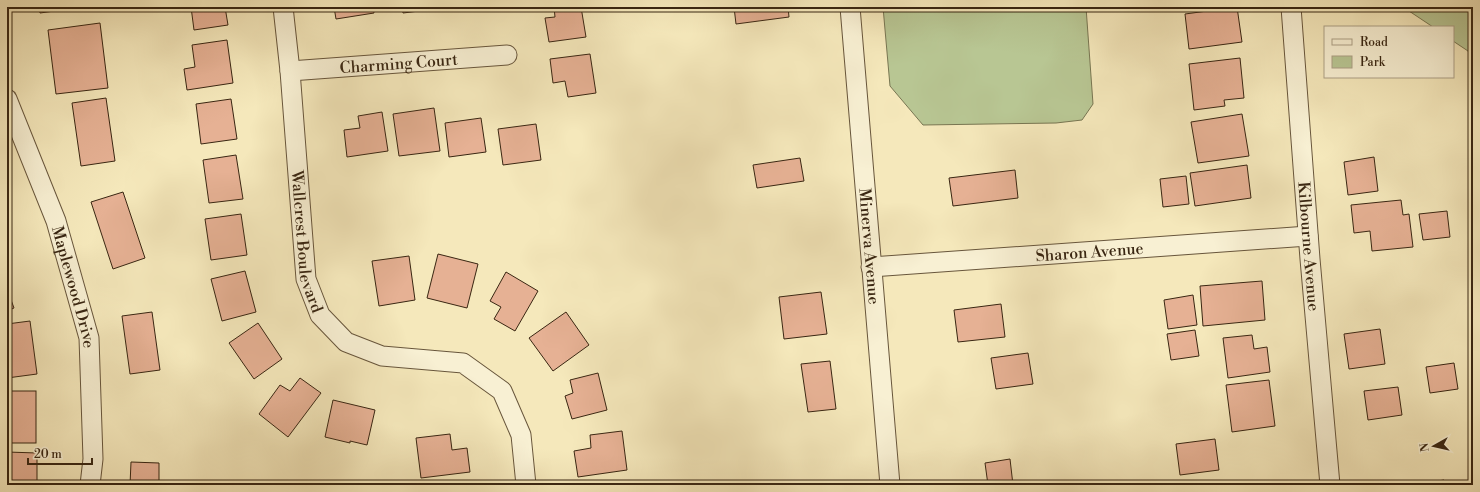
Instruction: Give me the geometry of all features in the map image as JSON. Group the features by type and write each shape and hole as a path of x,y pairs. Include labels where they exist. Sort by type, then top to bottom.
{"street":[{"name":"Wallcrest Boulevard","path":"283,7 290,71 306,279 320,315 346,342 382,356 463,363 502,391 521,435 526,485"},
{"name":"Minerva Avenue","path":"850,7 890,485"},
{"name":"Kilbourne Avenue","path":"1291,7 1308,236 1330,485"},
{"name":"Charming Court","path":"290,71 507,55"},
{"name":"Maplewood Drive","path":"7,98 56,221 89,338 92,460 90,485"},
{"name":"Sharon Avenue","path":"871,267 1308,236"}],"green space":[{"path":"883,7 1086,7 1093,104 1082,120 1056,123 923,125 890,86"},
{"path":"1403,7 1473,7 1473,60 1468,51 1454,42 1454,26 1432,26"}],"building":[{"path":"39,7 76,7 76,8 40,13"},
{"path":"191,7 225,7 228,25 194,30"},
{"path":"334,7 373,7 374,13 336,19"},
{"path":"402,7 427,7 427,10 403,13"},
{"path":"554,7 581,7 586,37 549,42 545,18 555,17"},
{"path":"734,7 788,7 789,17 736,24"},
{"path":"1237,7 1242,42 1189,49 1185,14"},
{"path":"100,23 108,88 56,94 48,30"},
{"path":"227,40 233,83 187,90 184,69 195,67 192,45"},
{"path":"590,54 596,93 568,97 565,81 553,83 550,59"},
{"path":"1240,58 1244,98 1224,100 1225,106 1194,110 1189,64"},
{"path":"106,98 115,161 81,166 72,103"},
{"path":"231,99 237,139 201,144 196,104"},
{"path":"434,108 440,151 399,156 393,114"},
{"path":"382,112 388,151 347,157 344,130 360,128 358,116"},
{"path":"1242,114 1249,156 1198,163 1191,122"},
{"path":"481,118 486,152 449,157 445,123"},
{"path":"536,124 541,160 503,165 498,129"},
{"path":"236,155 243,199 209,203 203,160"},
{"path":"1374,157 1378,191 1348,195 1344,162"},
{"path":"800,158 804,181 757,188 753,165"},
{"path":"1247,165 1251,198 1195,206 1190,173"},
{"path":"1015,170 1018,198 953,206 949,178"},
{"path":"1186,176 1189,204 1163,207 1160,179"},
{"path":"123,192 145,258 113,269 91,202"},
{"path":"1401,200 1403,215 1409,214 1413,247 1372,251 1370,231 1354,233 1351,205"},
{"path":"1447,211 1450,237 1423,240 1419,214"},
{"path":"241,214 247,255 211,260 205,219"},
{"path":"438,254 478,264 467,308 427,298"},
{"path":"409,256 415,300 379,306 372,261"},
{"path":"245,271 256,312 222,321 211,279"},
{"path":"506,272 538,291 515,331 494,319 501,307 490,301"},
{"path":"1262,281 1265,320 1203,326 1200,286"},
{"path":"7,289 14,308 7,311"},
{"path":"821,292 827,334 784,339 779,297"},
{"path":"1193,295 1197,325 1168,329 1164,300"},
{"path":"1001,304 1005,337 958,342 954,310"},
{"path":"152,312 160,370 130,374 122,316"},
{"path":"566,312 589,345 553,371 529,338"},
{"path":"30,321 37,374 7,378 7,324"},
{"path":"258,323 282,359 254,379 229,343"},
{"path":"1380,329 1385,364 1349,369 1344,334"},
{"path":"1195,330 1199,356 1171,360 1167,334"},
{"path":"1252,335 1254,349 1267,347 1270,372 1228,378 1223,338"},
{"path":"1028,353 1033,384 996,389 991,358"},
{"path":"830,361 836,409 808,412 801,364"},
{"path":"1454,363 1458,389 1430,393 1426,367"},
{"path":"598,373 607,410 572,419 565,396 573,393 570,380"},
{"path":"300,378 321,393 288,437 259,414 280,385 290,391"},
{"path":"1269,380 1275,426 1232,432 1226,385"},
{"path":"1398,387 1402,415 1368,420 1364,391"},
{"path":"7,391 36,391 36,443 7,443"},
{"path":"333,400 375,410 367,445 350,441 350,443 325,437"},
{"path":"622,431 627,470 578,477 574,451 591,448 590,435"},
{"path":"450,434 452,450 467,448 470,472 421,478 416,438"},
{"path":"1215,439 1219,470 1180,475 1176,444"},
{"path":"7,452 37,453 37,485 7,485"},
{"path":"1010,459 1013,485 988,485 985,463"},
{"path":"131,462 159,463 159,482 167,482 167,485 130,485"},
{"path":"1444,480 1445,485 1412,485"}]}
